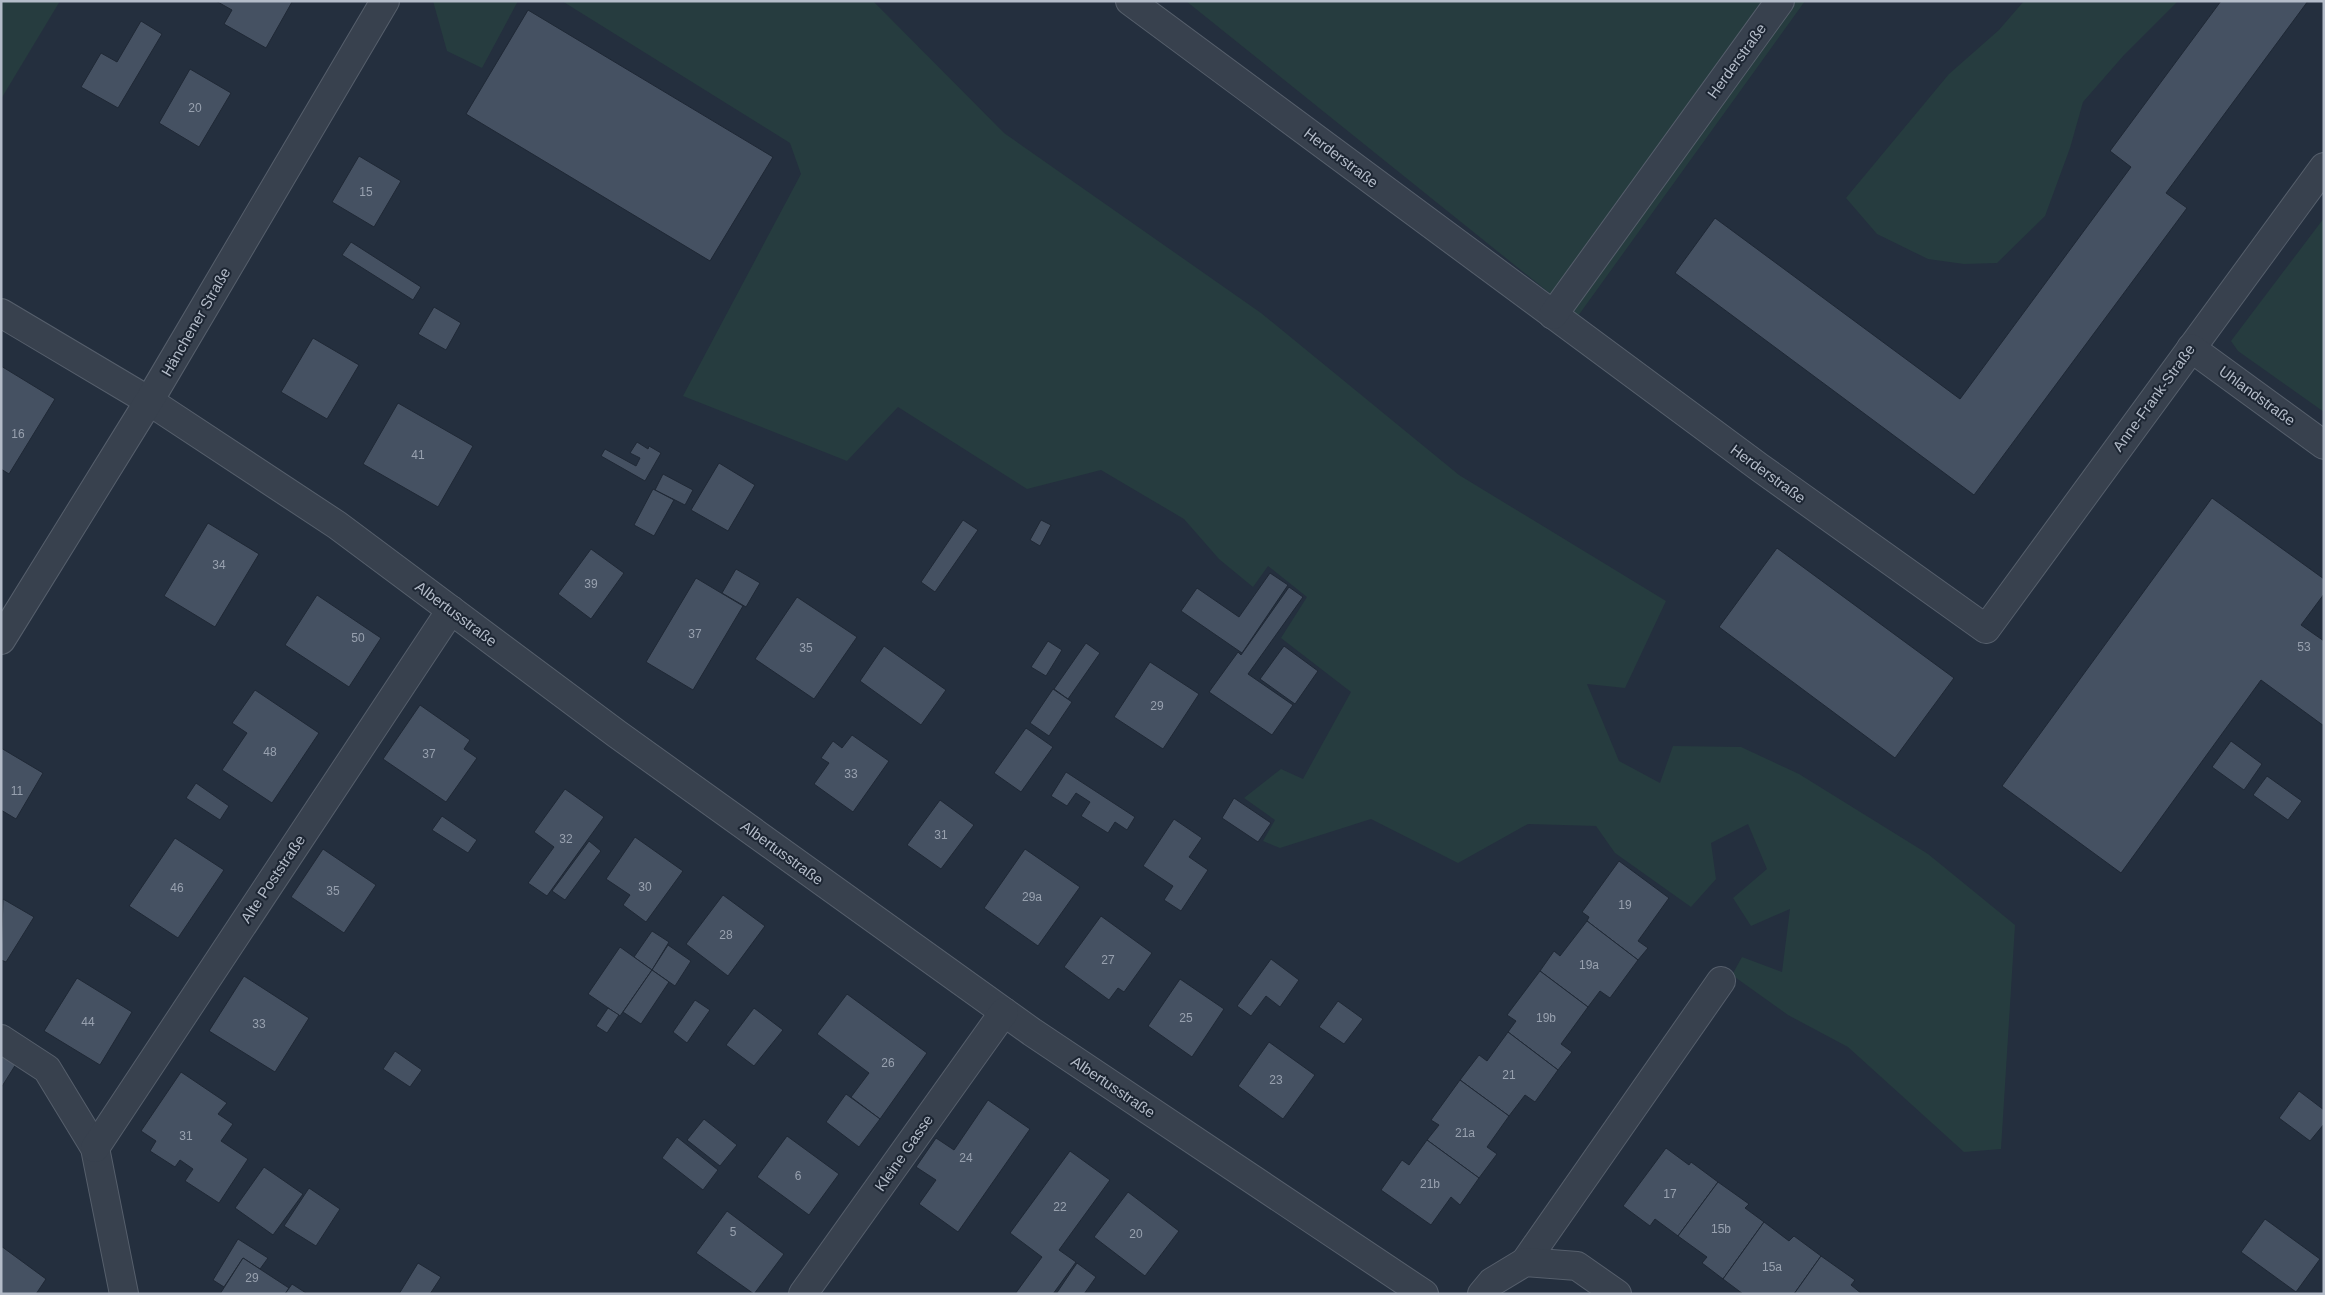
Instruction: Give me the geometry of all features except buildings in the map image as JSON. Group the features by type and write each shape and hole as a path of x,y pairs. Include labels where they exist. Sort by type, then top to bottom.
{"street":[{"name":"Hänchener Straße","path":"1,640 149,401 385,1"},
{"name":"Herderstraße","path":"1130,1 1767,473 1986,629"},
{"name":"Herderstraße","path":"1553,315 1780,1"},
{"name":"Anne-Frank-Straße","path":"1986,629 2324,167"},
{"name":"Albertusstraße","path":"1,312 149,401 337,525 617,734 1004,1012 1424,1294"},
{"name":"Uhlandstraße","path":"2191,348 2324,446"},
{"name":"Alte Poststraße","path":"95,1148 451,610"},
{"path":"1482,1294 1492,1282 1525,1262 1721,981"},
{"name":"Kleine Gasse","path":"803,1294 1004,1012"},
{"path":"1,1039 47,1069 95,1148 124,1294"},
{"path":"1525,1262 1577,1266 1617,1294"}],"green space":[{"path":"1,1 60,1 1,99"},
{"path":"433,1 518,1 482,68 447,51"},
{"path":"562,1 873,1 1004,133 1261,313 1459,475 1666,601 1625,688 1587,684 1619,761 1660,783 1673,746 1741,747 1799,774 1928,854 2015,925 2001,1149 1964,1152 1848,1047 1788,1015 1732,975 1742,957 1782,972 1790,909 1751,926 1733,898 1767,869 1748,824 1711,843 1716,879 1691,907 1615,853 1596,826 1528,824 1458,863 1371,819 1280,848 1263,841 1275,820 1244,798 1281,769 1303,779 1351,692 1281,638 1307,597 1268,566 1253,587 1219,559 1184,519 1101,470 1027,489 898,407 847,461 683,396 801,174 790,143"},
{"path":"1186,1 1805,1 1578,316"},
{"path":"2024,1 2178,1 2124,55 2083,102 2070,148 2045,216 1997,263 1964,264 1928,259 1877,234 1846,198 1949,74 1999,30"},
{"path":"2324,218 2324,412 2238,351 2231,341"}]}
